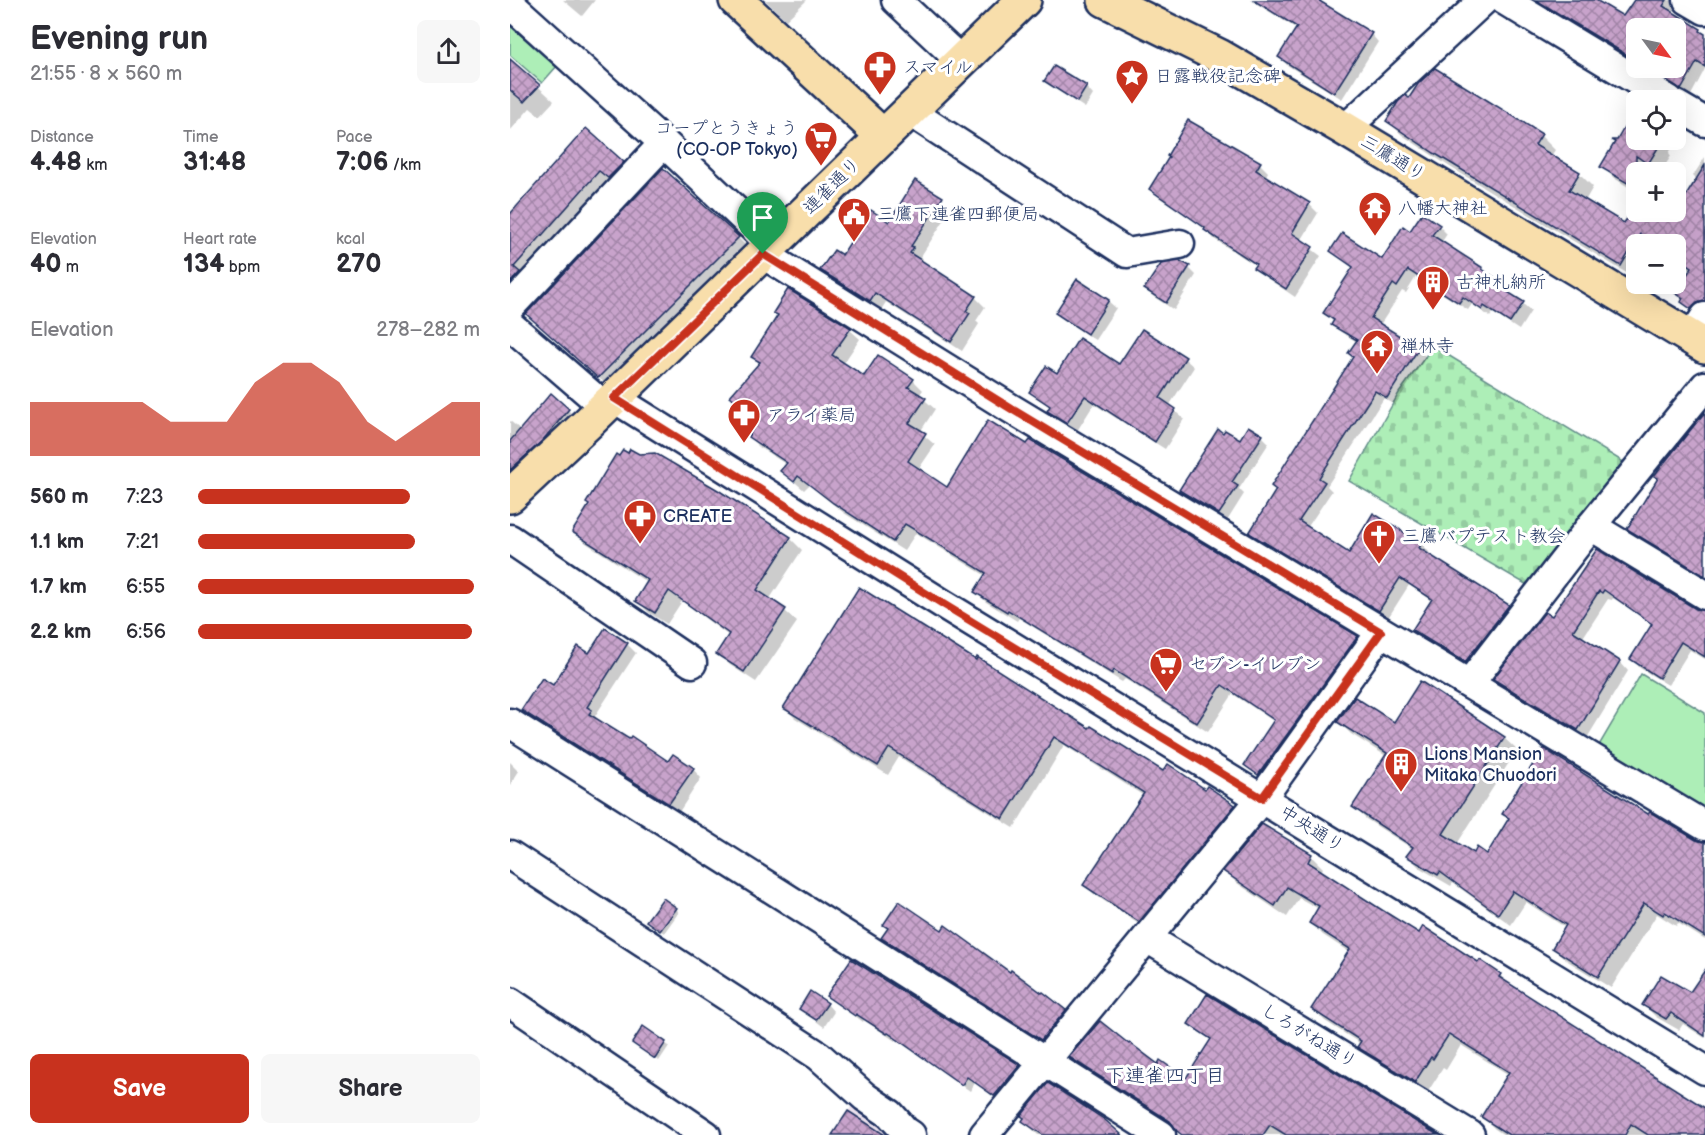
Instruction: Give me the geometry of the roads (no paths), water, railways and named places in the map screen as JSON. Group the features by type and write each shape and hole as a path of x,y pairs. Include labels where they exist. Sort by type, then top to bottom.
{"main road":[{"path":"736,0 883,136"},
{"name":"連雀通り","path":"510,496 1024,0"},
{"name":"三鷹通り","path":"1105,0 1219,56 1700,334"}],"street":[{"path":"896,0 960,60"},
{"path":"1345,129 1484,0"},
{"path":"1504,0 1652,90"},
{"path":"1688,0 1705,10"},
{"path":"510,4 664,143 767,250 1010,408 1705,826"},
{"path":"909,111 1127,253 1180,244"},
{"path":"1686,111 1705,122"},
{"path":"510,307 664,143"},
{"name":"中央通り","path":"510,325 609,402 1705,1070"},
{"path":"1469,684 1591,526 1705,386"},
{"path":"1591,526 1705,595"},
{"path":"510,539 692,663"},
{"path":"984,1135 1248,812 1262,798 1381,632"},
{"path":"510,723 1161,1135"},
{"path":"510,855 819,1056 865,1097 890,1114 911,1135"},
{"name":"しろがね通り","path":"1147,938 1470,1135"},
{"path":"510,1002 706,1135"}],"place":[{"name":"スマイル","path":"880,96"},
{"name":"日露戦役記念碑","path":"1132,105"},
{"name":"コープとうきょう (CO-OP Tokyo)","path":"821,167"},
{"name":"八幡大神社","path":"1375,237"},
{"name":"三鷹下連雀四郵便局","path":"854,243"},
{"name":"古神札納所","path":"1433,311"},
{"name":"禅林寺","path":"1377,375"},
{"name":"アライ薬局","path":"744,444"},
{"name":"CREATE","path":"640,545"},
{"name":"三鷹バプテスト教会","path":"1379,565"},
{"name":"セブン-イレブン","path":"1166,693"},
{"name":"Lions Mansion Mitaka Chuodori","path":"1401,793"}],"district":[{"name":"下連雀四丁目","path":"1165,1076"}]}
